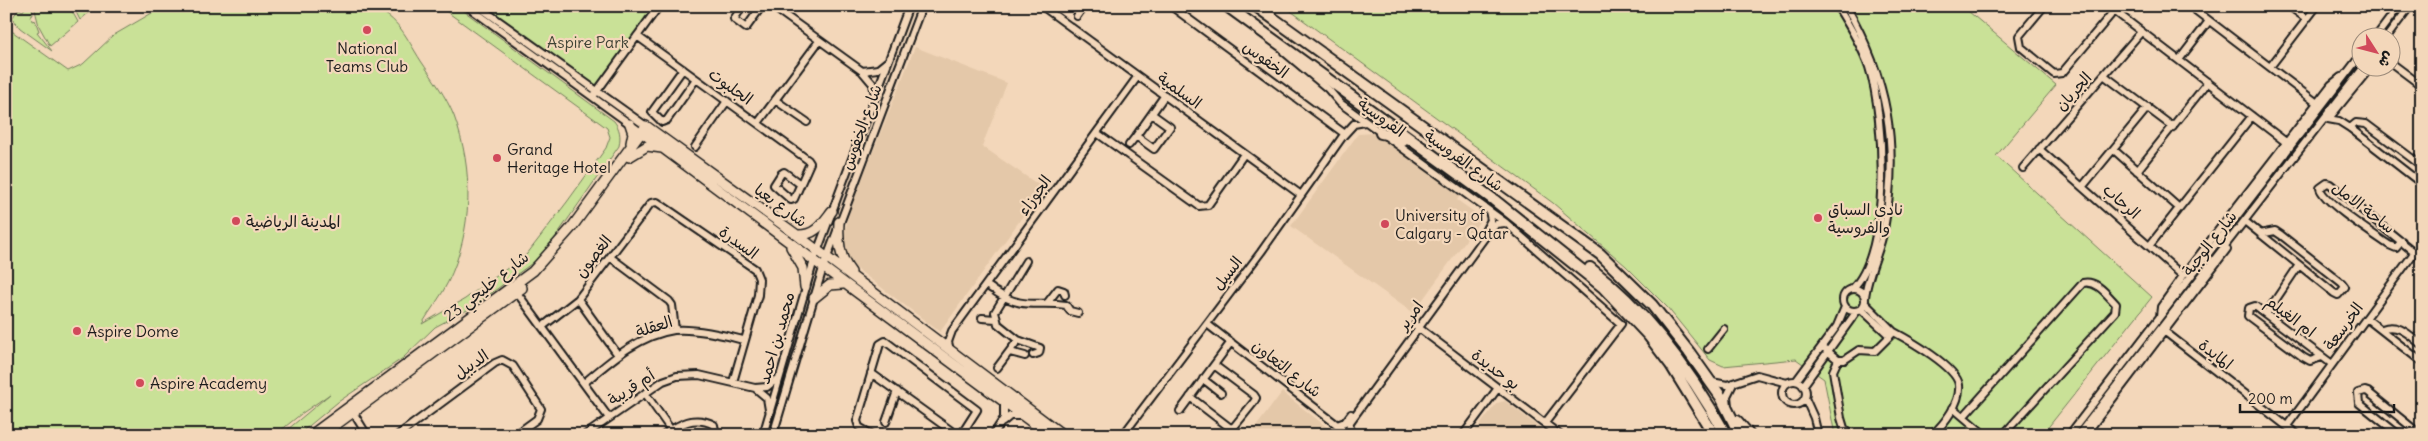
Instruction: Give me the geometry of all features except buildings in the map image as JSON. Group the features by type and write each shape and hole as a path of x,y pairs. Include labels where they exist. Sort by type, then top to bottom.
{"highway":[{"name":"شارع الفروسية","path":"1227,6 1494,200 1603,287 1671,365 1714,435"},
{"name":"شارع الفروسية","path":"1256,6 1600,254 1652,305 1711,382 1729,411 1740,435"},
{"path":"1381,133 1396,136 1462,183 1494,200"},
{"path":"1557,249 1582,261 1631,302 1663,338 1695,381 1726,435"},
{"path":"1623,308 1633,326 1678,387 1705,435"},
{"path":"1729,411 1749,435"}],"main road":[{"path":"628,154 633,133 630,124"},
{"name":"شارع بعيا","path":"646,131 664,148 814,260 843,284 1049,435"},
{"name":"شارع بعيا","path":"646,131 796,234 951,353 1063,435"},
{"name":"شارع خليجي 23","path":"316,434 514,290 546,258 590,207 646,131"},
{"path":"628,154 647,146 664,148"},
{"path":"796,234 807,234 816,230 832,210"},
{"path":"839,222 840,252 845,264 859,282"},
{"path":"781,235 801,262 805,275 805,287"},
{"path":"814,298 830,285 843,284"}],"street":[{"name":"شارع بعيا","path":"467,6 486,16 646,131"},
{"name":"شارع بعيا","path":"478,6 486,16"},
{"path":"595,94 659,6"},
{"path":"744,6 734,20 746,28 758,10"},
{"path":"772,6 862,71 873,84 875,95"},
{"path":"905,6 905,18"},
{"name":"شارع الخفوس","path":"817,250 909,6"},
{"name":"شارع الخفوس","path":"827,258 922,6"},
{"name":"السلمية","path":"1042,6 1301,195"},
{"path":"1076,16 1084,6"},
{"name":"الخفوس","path":"1171,6 1345,134"},
{"path":"2044,6 2019,36 2019,42 2021,47 2058,74 2062,72 2111,8 2287,142"},
{"path":"2190,6 2317,103"},
{"path":"2289,6 2307,20"},
{"path":"2270,67 2317,6"},
{"path":"2382,28 2399,6"},
{"path":"2394,28 2410,6"},
{"path":"1711,382 1720,385 1733,384 1757,375 1787,383 1796,381 1859,310 1865,300 1884,230 1889,197 1891,137 1877,69 1862,35 1842,7"},
{"path":"1818,435 1814,418 1805,398 1803,386 1837,326 1845,307 1845,294 1852,289 1863,274 1878,223 1882,172 1880,120 1868,67 1842,7"},
{"path":"2179,60 2209,21"},
{"name":"الجريان","path":"2023,168 2105,76 2141,32"},
{"name":"الجلبوت","path":"637,36 808,160 810,163 800,184"},
{"path":"758,123 819,40"},
{"name":"الفروسية","path":"1272,40 1350,110 1506,223 1620,324 1545,424"},
{"path":"862,71 878,69 890,59"},
{"path":"682,69 652,112 662,122 667,120 696,79"},
{"name":"شارع الوجبة","path":"2160,317 2161,307 2183,276 2331,85 2350,70"},
{"name":"شارع الوجبة","path":"2069,435 2350,70"},
{"path":"2400,70 2422,86"},
{"name":"الجوزاء","path":"952,331 1138,76"},
{"path":"2105,76 2173,127"},
{"name":"شارع الوجبة","path":"2078,435 2355,78"},
{"name":"شارع الوجبة","path":"2085,435 2247,223 2362,78"},
{"path":"2137,172 2208,82"},
{"name":"شارع بعيا","path":"595,94 630,124 646,131"},
{"path":"1129,145 1165,95"},
{"path":"775,100 807,122"},
{"path":"695,147 727,101"},
{"path":"2083,186 2148,107"},
{"path":"1350,110 1351,127"},
{"path":"2336,110 2343,123"},
{"path":"1136,136 1152,152 1170,127 1152,114"},
{"path":"2150,245 2252,116"},
{"path":"2328,119 2343,123 2422,184"},
{"path":"1880,120 1888,120"},
{"path":"1351,127 1358,122 1366,122"},
{"path":"2350,128 2356,123 2366,124 2422,166"},
{"name":"السيل","path":"1123,435 1351,127"},
{"path":"1096,133 1204,207 1208,205 1244,154"},
{"name":"الرحاب","path":"2039,149 2183,276"},
{"path":"2114,150 2179,208"},
{"path":"782,173 800,184 796,196 791,200 774,185 782,173"},
{"name":"ساحة الامل","path":"2402,241 2396,248 2389,245 2337,207 2321,193 2320,188 2327,183 2330,184 2402,241 2414,252"},
{"name":"الغصون","path":"542,327 578,299 651,203 661,203"},
{"name":"السدرة","path":"661,203 755,269 759,279 758,295 743,340 733,382"},
{"name":"امرير","path":"1350,434 1350,422 1488,226 1491,218 1489,211"},
{"name":"امرير","path":"1337,425 1346,420 1494,226 1506,223"},
{"path":"2247,223 2260,234 2334,293 2338,295 2344,291 2345,287 2342,283 2281,235 2275,231 2260,234"},
{"name":"الخرسعة","path":"2287,426 2422,242"},
{"name":"محمد بن احمد","path":"763,435 817,250"},
{"path":"610,257 669,301 672,305 674,330"},
{"name":"محمد بن احمد","path":"773,435 827,258"},
{"path":"1026,262 996,308 996,319 1003,329 1018,340 1040,348 1039,353 1033,355"},
{"path":"2266,314 2299,265"},
{"path":"1964,416 2083,283 2090,281 2096,284 2116,304 2115,312 2003,435"},
{"path":"986,285 1002,297 1022,305 1066,300"},
{"path":"1048,302 1058,289 1064,291 1070,311 1078,313"},
{"path":"1852,289 1861,291 1865,300 1892,334"},
{"path":"514,290 609,418"},
{"path":"578,299 618,355"},
{"name":"ام الغيلم","path":"2322,357 2310,361 2303,357 2248,316 2247,310 2253,305 2332,364"},
{"path":"1845,307 1852,311 1859,310 1892,334 1920,345 1957,378 1958,395 1940,427 1932,435"},
{"path":"982,318 996,319"},
{"path":"2366,318 2422,362"},
{"name":"شارع التعاون","path":"1207,324 1350,434"},
{"path":"2382,330 2391,326 2401,329 2422,345"},
{"name":"بو حديدة","path":"1417,327 1560,435"},
{"name":"العقلة","path":"584,383 618,355 649,339 674,330 721,334 743,340"},
{"path":"1708,348 1724,330"},
{"path":"933,339 944,338 952,331"},
{"path":"951,353 948,342 952,331"},
{"name":"المايدة","path":"2164,331 2298,435"},
{"path":"1825,349 1838,360 1844,360 1859,350 1875,351 1892,334"},
{"path":"997,368 1018,340"},
{"path":"873,435 859,427 857,421 880,344 885,341 976,410 961,435"},
{"path":"1180,411 1231,342"},
{"path":"1010,352 1025,356"},
{"name":"الديبل","path":"398,435 495,363 502,360 513,366 541,409 537,419 515,435"},
{"path":"1838,360 1833,371 1841,418 1844,428 1854,435"},
{"path":"1190,397 1229,427 1233,428 1254,402 1256,398 1254,395 1214,365"},
{"path":"871,373 957,435"},
{"path":"755,388 774,383 781,374"},
{"name":"أم قريبة","path":"586,435 645,393 677,376 699,375 755,388"},
{"path":"1203,379 1221,393"},
{"path":"1773,380 1782,390 1785,401 1810,410"},
{"path":"1796,381 1803,386"},
{"path":"1782,390 1787,383"},
{"path":"1729,411 1727,396 1733,384"},
{"path":"755,388 767,398 769,414"},
{"path":"1464,435 1498,388"},
{"path":"2399,435 2359,403 2358,393 2365,390 2421,435"},
{"path":"886,422 897,391"},
{"path":"645,393 671,430"},
{"path":"1797,404 1805,398"},
{"path":"999,427 1005,413 1004,403"},
{"path":"1952,408 1985,435"},
{"path":"993,435 1010,416 1022,416"},
{"path":"356,417 367,435"},
{"path":"664,435 690,420 699,420 714,425 716,435"},
{"path":"2090,428 2098,435"}],"shaded area":[{"path":"915,47 1007,83 982,146 1043,188 940,332 848,262 843,240 850,209"},
{"name":"University of Calgary - Qatar","path":"1374,133 1460,196 1457,200 1477,214 1479,222 1413,313 1291,226 1358,134"},
{"path":"1282,392 1337,435 1250,435"},
{"path":"1505,401 1549,435 1472,435 1497,403"}],"green space":[{"path":"26,6 32,6 32,21 35,20 39,31 37,32 52,51 20,28 12,18 19,9 23,11"},
{"path":"34,6 69,6 78,22 50,46 39,26"},
{"path":"73,6 97,6 80,20"},
{"name":"المدينة الرياضية","path":"164,6 371,6 389,17 401,29 451,109 461,137 467,179 466,221 456,262 445,288 422,324 465,299 527,254 606,148 610,137 607,128 439,6 457,6 614,121 620,133 619,146 552,242 535,261 471,308 435,327 403,358 338,402 298,435 281,435 330,394 275,435 6,435 6,27 68,71 83,64 114,35"},
{"name":"Aspire Park","path":"481,6 656,6 596,89"},
{"name":"نادي السباق والفروسية","path":"1284,6 1962,6 2056,85 1996,156 2152,297 2042,435 1835,435 1824,379 1796,359 1723,366 1710,360 1667,307 1626,266 1553,203"}],"place":[{"name":"National Teams Club","path":"367,30"},
{"name":"Grand Heritage Hotel","path":"497,158"},
{"name":"نادي السباق والفروسية","path":"1818,218"},
{"name":"المدينة الرياضية","path":"236,221"},
{"name":"University of Calgary - Qatar","path":"1385,224"},
{"name":"Aspire Dome","path":"77,331"},
{"name":"Aspire Academy","path":"140,383"}]}
